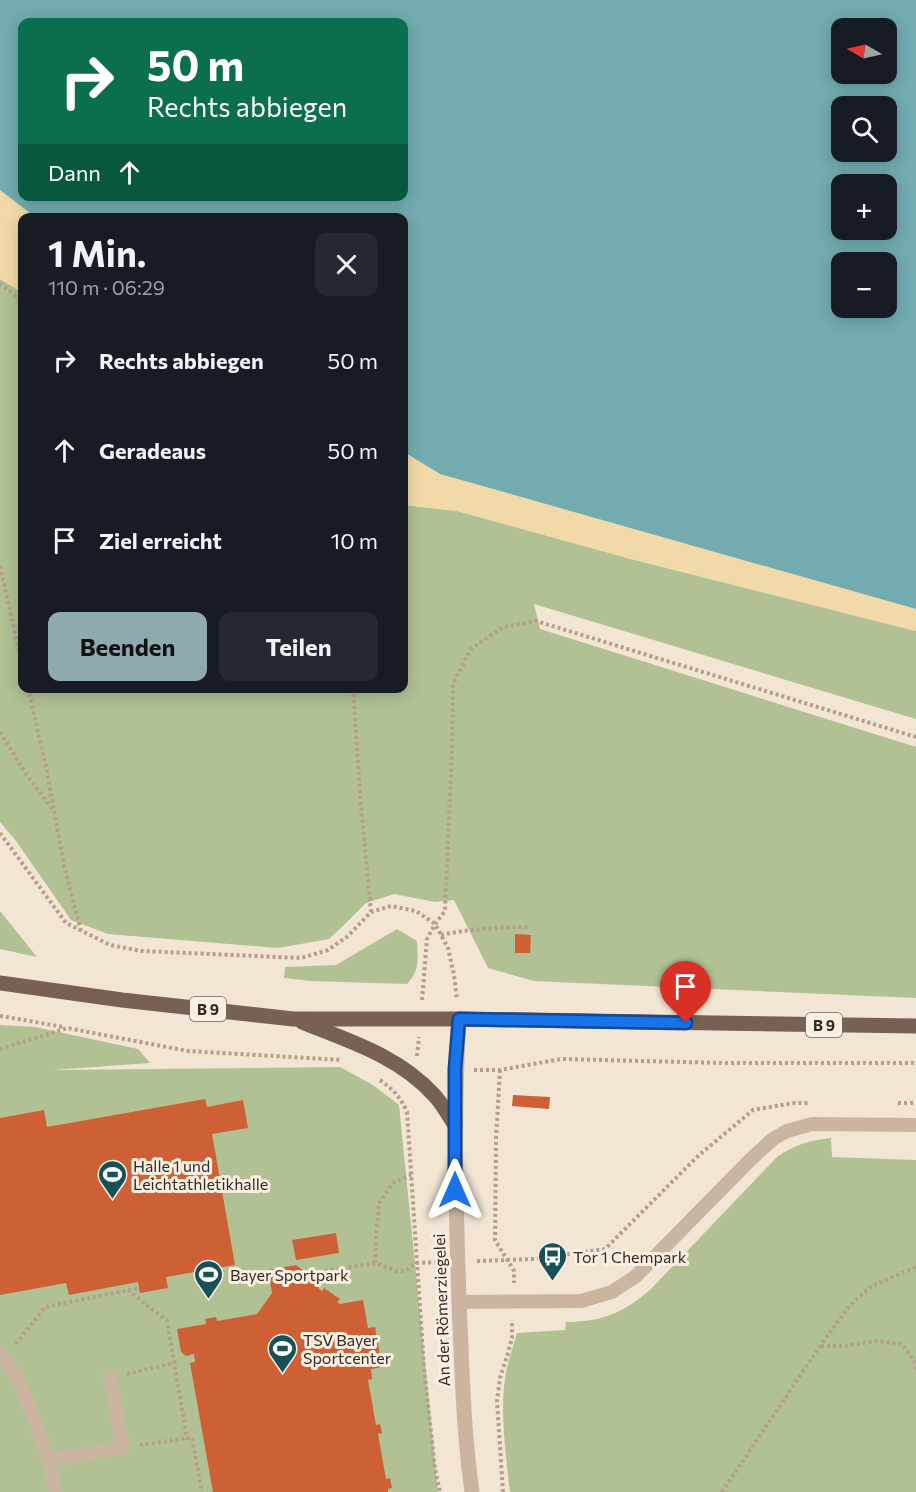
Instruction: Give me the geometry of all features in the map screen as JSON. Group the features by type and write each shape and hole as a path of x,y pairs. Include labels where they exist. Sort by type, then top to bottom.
{"main road":[{"name":"B 9","path":"0,982 93,996 293,1019 459,1019 916,1026"},
{"path":"293,1019 361,1045 400,1065 434,1095 455,1125"}],"street":[{"name":"An der Römerziegelei","path":"459,1019 455,1069 455,1212 461,1382 472,1492"}],"lane":[{"path":"459,1302 581,1300 612,1292 636,1276 751,1159 773,1139 787,1131 812,1124 916,1125"},
{"path":"2,1356 17,1377 49,1461 55,1492"},
{"path":"49,1461 123,1447 110,1377"}],"path":[{"path":"0,283 18,299"},
{"path":"0,566 18,646"},
{"path":"417,1064 427,939 445,910 453,684 471,649 503,627 536,621 916,737"},
{"path":"29,693 47,771 64,866 81,932"},
{"path":"353,693 371,912"},
{"path":"0,732 26,774 54,811"},
{"path":"0,833 66,923 110,945 142,951 301,958 328,950 348,936 371,912 391,906 416,911 435,924 448,948 459,1019"},
{"path":"441,935 460,931 528,927"},
{"path":"0,1016 188,1051 343,1060 351,1064"},
{"path":"0,1049 67,1028"},
{"path":"455,1069 500,1070 561,1059 723,1063 916,1063"},
{"path":"376,1077 392,1089 407,1112 424,1368 435,1469 440,1492"},
{"path":"325,1271 375,1263 396,1271 406,1271 416,1263 534,1259 605,1249 698,1156 753,1110 794,1103 816,1103"},
{"path":"894,1103 916,1103"},
{"path":"375,1263 379,1203 393,1183 411,1175"},
{"path":"722,1492 850,1305 872,1286 916,1267"},
{"path":"2,1356 45,1307 139,1288"},
{"path":"128,1290 167,1321 187,1438"},
{"path":"820,1346 844,1346 877,1341 902,1344 914,1361 916,1370"},
{"path":"110,1377 174,1363"},
{"path":"123,1447 192,1438 202,1492"}],"green space":[{"path":"0,279 18,290 18,693 408,693 408,505 457,511 631,559 916,631 916,719 534,604 540,629 916,747 916,998 534,981 488,968 454,900 435,902 394,894 366,903 329,939 278,948 108,934 71,920 16,841 0,822"},
{"path":"0,911 37,957 0,949"},
{"path":"397,929 417,941 416,969 407,984 284,978 285,967 336,965"},
{"name":"Bayer Sportpark","path":"0,1025 35,1027 138,1049 150,1063 53,1070 340,1067 373,1085 399,1105 438,1492 0,1492"},
{"path":"831,1138 832,1157 916,1160 916,1492 510,1492 503,1406 507,1367 517,1333 565,1330 566,1322 601,1318 631,1304 651,1289 777,1157 802,1144"}],"sand":[{"path":"0,190 30,213 18,213 18,290 0,279"},
{"path":"408,454 440,474 916,609 916,631 631,559 457,511 408,505"}],"water":[{"path":"0,0 916,0 916,609 440,474 408,454 408,213 30,213 0,190"}],"building":[{"path":"515,934 531,935 530,953 515,953"},
{"path":"513,1095 550,1097 549,1109 512,1106"},
{"name":"Halle 1 und Leichtathletikhalle","path":"205,1099 207,1107 243,1100 248,1128 212,1134 235,1265 166,1277 168,1288 140,1293 138,1282 69,1295 66,1283 0,1295 0,1118 44,1110 47,1127"},
{"path":"336,1233 339,1253 296,1260 292,1240"},
{"name":"TSV Bayer Sportcenter","path":"296,1265 306,1273 316,1271 319,1289 322,1291 324,1288 340,1299 337,1302 340,1304 363,1300 368,1328 375,1327 382,1367 371,1369 372,1379 368,1380 376,1425 380,1424 382,1433 378,1434 386,1479 390,1478 392,1488 388,1489 388,1492 213,1492 190,1363 195,1362 194,1354 186,1356 181,1352 177,1329 206,1324 205,1319 216,1317 217,1321 257,1314 272,1293 268,1270"}],"place":[{"name":"Halle 1 und Leichtathletikhalle","path":"112,1200"},
{"name":"Tor 1 Chempark","path":"552,1282"},
{"name":"Bayer Sportpark","path":"209,1300"},
{"name":"TSV Bayer Sportcenter","path":"282,1374"}],"route":[{"path":"455,1190 455,1069 459,1019 686,1023"}]}
